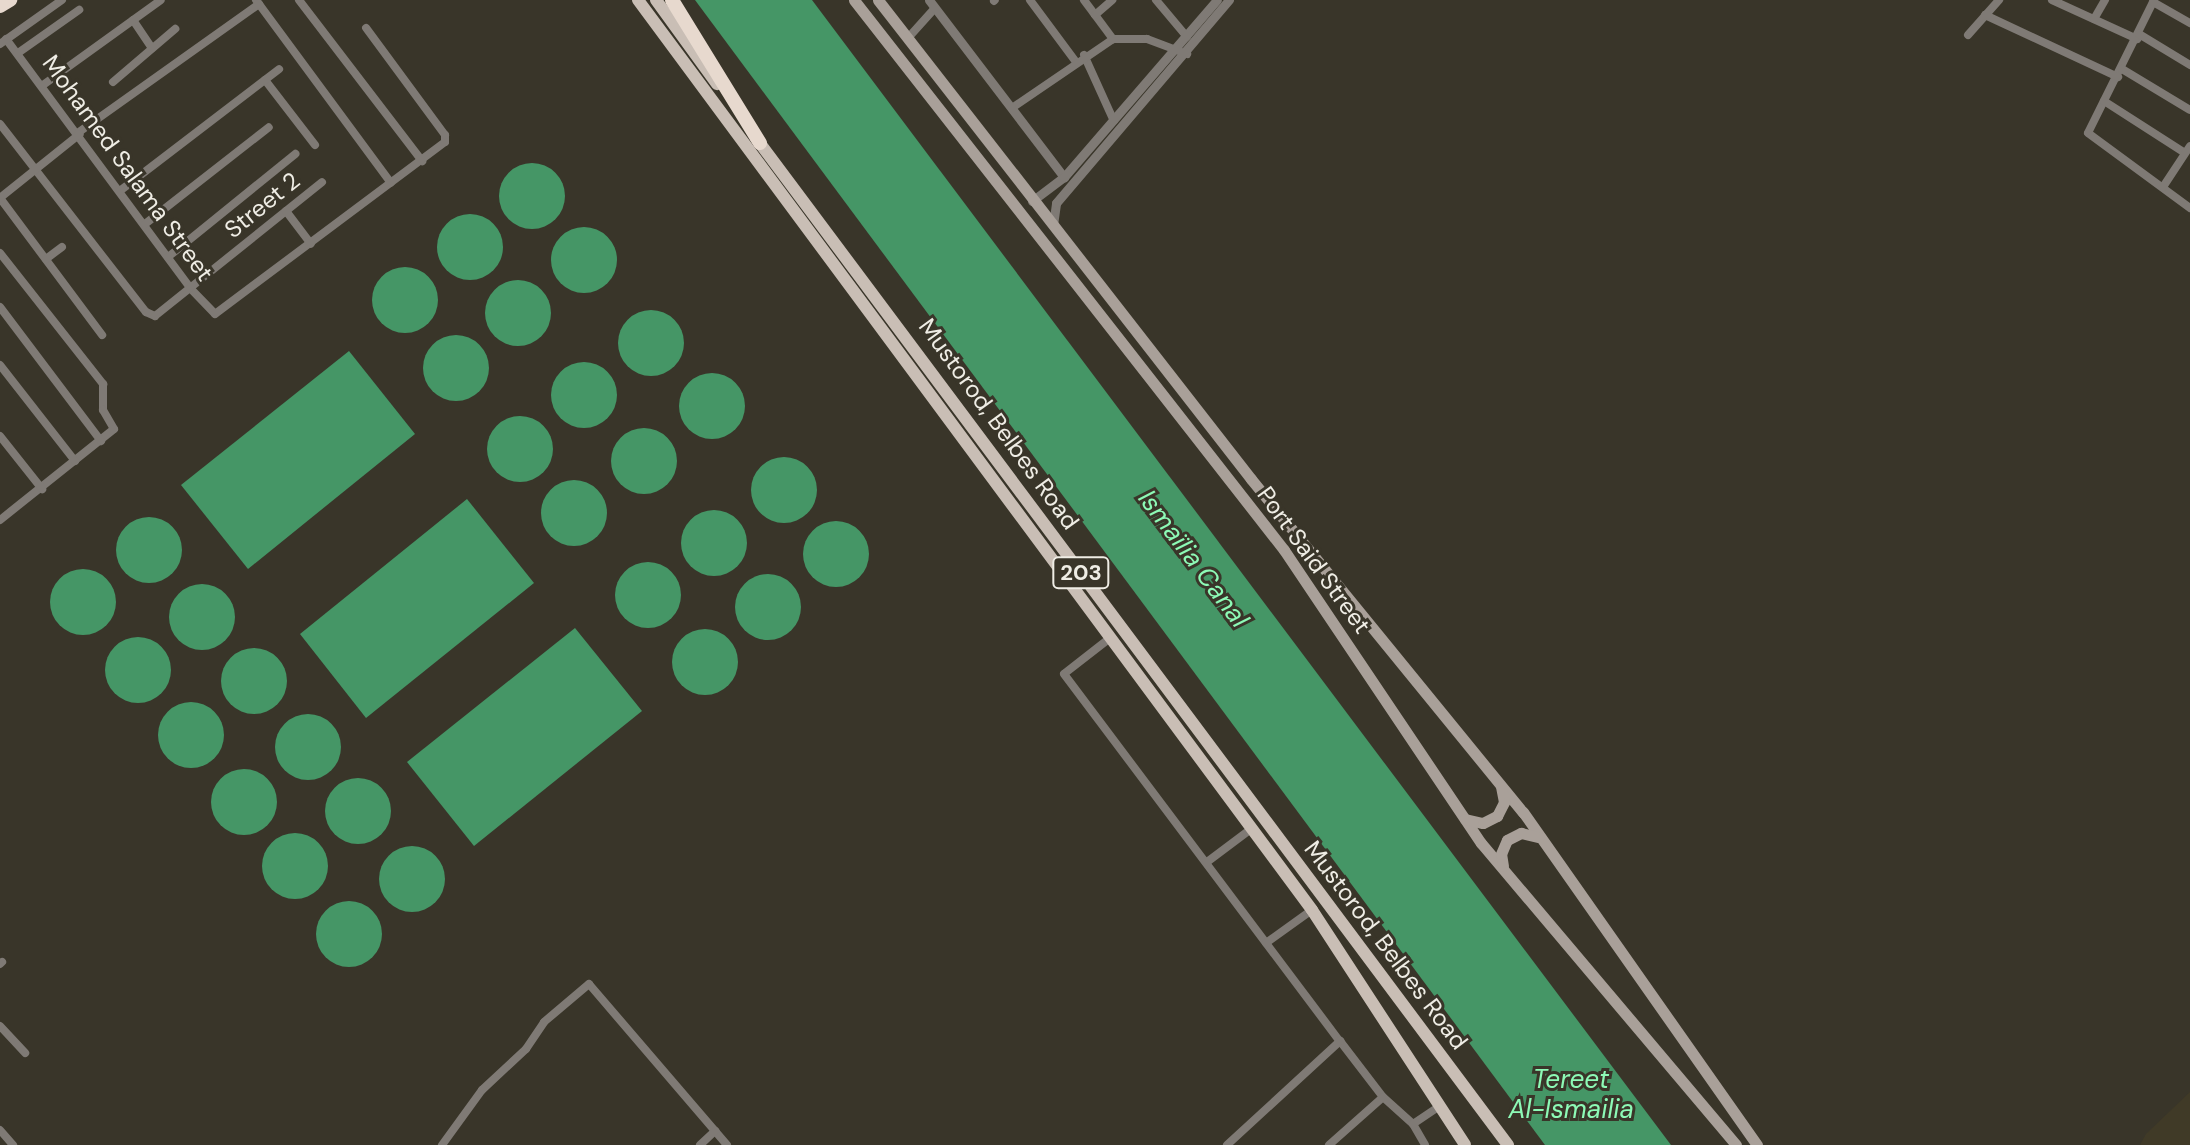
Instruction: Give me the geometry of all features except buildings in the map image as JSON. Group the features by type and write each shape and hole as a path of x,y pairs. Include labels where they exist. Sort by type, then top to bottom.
{"highway":[{"path":"0,6 10,0"},
{"path":"672,0 760,143"}],"main road":[{"name":"Mustorod, Belbes Road","path":"638,0 1312,910 1465,1145"},
{"name":"Mustorod, Belbes Road","path":"656,0 1508,1145"},
{"name":"Port Said Street","path":"854,0 1284,550 1461,816 1736,1145"},
{"name":"Port Said Street","path":"878,0 1032,201 1543,840 1757,1145"},
{"path":"1461,816 1475,823 1490,821 1502,810 1501,787"},
{"path":"1504,869 1503,846 1514,835 1529,833 1543,840"}],"street":[{"path":"3,42 62,0"},
{"path":"43,85 161,0"},
{"path":"299,0 422,161"},
{"path":"1030,0 1076,62"},
{"path":"1084,0 1113,39"},
{"path":"1095,15 1112,0"},
{"path":"1156,0 1187,37"},
{"path":"1032,201 1064,177 1182,52 1187,37 1217,0"},
{"path":"1053,225 1056,203 1229,0"},
{"path":"1968,35 1999,0"},
{"path":"2094,19 2105,0"},
{"path":"2055,1 2138,37 2190,65"},
{"path":"2190,23 2153,1 2120,73 2091,123 2090,135 2190,208"},
{"path":"102,335 0,198 80,133 258,2 391,183"},
{"path":"908,38 931,2 1064,177"},
{"path":"18,53 79,10"},
{"path":"1985,15 2120,73 2190,110"},
{"path":"133,20 152,48"},
{"path":"286,211 311,244 443,145 445,135 366,28"},
{"path":"113,82 175,29"},
{"path":"1012,108 1084,55 1113,39 1136,37 1182,52"},
{"name":"Mohamed Salama Street","path":"3,42 18,53 80,133 211,313 220,312 311,244"},
{"path":"1084,55 1114,121"},
{"path":"121,190 279,69"},
{"path":"265,80 315,145"},
{"path":"2104,101 2185,154 2190,169"},
{"path":"0,124 35,171"},
{"path":"145,224 269,127"},
{"path":"168,257 295,154"},
{"path":"2163,187 2185,154"},
{"name":"Street 2","path":"35,171 150,315 160,314 322,182"},
{"path":"46,259 62,247"},
{"path":"0,253 103,384 103,410 114,429 42,489 1,516"},
{"path":"0,307 101,441"},
{"path":"0,365 75,461"},
{"path":"0,436 42,489"},
{"path":"1110,638 1064,674 1340,1041 1383,1097 1413,1124 1425,1145"},
{"path":"1207,862 1251,829"},
{"path":"1266,943 1312,910"},
{"path":"442,1145 482,1090 526,1049 544,1022 585,986 597,989 727,1145"},
{"path":"0,1026 25,1053"},
{"path":"1227,1145 1340,1041"},
{"path":"1329,1145 1383,1097"},
{"path":"1413,1124 1438,1107"},
{"path":"0,1130 13,1145"},
{"path":"700,1145 715,1131"}],"shaded area":[{"path":"2190,1092 2190,1145 2140,1145 2146,1134"}],"water":[{"name":"Tereet Al-Ismailia","path":"695,0 812,0 1671,1145 1545,1145"},
{"path":"532,163 555,173 565,196 555,219 532,229 509,219 499,196 509,173"},
{"path":"470,214 493,224 503,247 493,270 470,280 447,270 437,247 447,224"},
{"path":"584,227 607,237 617,260 607,283 584,293 561,283 551,260 561,237"},
{"path":"405,267 428,277 438,300 428,323 405,333 382,323 372,300 382,277"},
{"path":"518,280 541,290 551,313 541,336 518,346 495,336 485,313 495,290"},
{"path":"651,310 674,320 684,343 674,366 651,376 628,366 618,343 628,320"},
{"path":"456,335 479,345 489,368 479,391 456,401 433,391 423,368 433,345"},
{"path":"349,351 415,434 248,569 181,485"},
{"path":"584,362 607,372 617,395 607,418 584,428 561,418 551,395 561,372"},
{"path":"712,373 735,383 745,406 735,429 712,439 689,429 679,406 689,383"},
{"path":"520,416 543,426 553,449 543,472 520,482 497,472 487,449 497,426"},
{"path":"644,428 667,438 677,461 667,484 644,494 621,484 611,461 621,438"},
{"path":"784,457 807,467 817,490 807,513 784,523 761,513 751,490 761,467"},
{"path":"574,480 597,490 607,513 597,536 574,546 551,536 541,513 551,490"},
{"path":"467,499 534,583 366,718 300,634"},
{"path":"714,510 737,520 747,543 737,566 714,576 691,566 681,543 691,520"},
{"path":"149,517 172,527 182,550 172,573 149,583 126,573 116,550 126,527"},
{"path":"836,521 859,531 869,554 859,577 836,587 813,577 803,554 813,531"},
{"path":"648,562 671,572 681,595 671,618 648,628 625,618 615,595 625,572"},
{"path":"83,569 106,579 116,602 106,625 83,635 60,625 50,602 60,579"},
{"path":"768,574 791,584 801,607 791,630 768,640 745,630 735,607 745,584"},
{"path":"202,584 225,594 235,617 225,640 202,650 179,640 169,617 179,594"},
{"path":"575,628 642,711 474,846 407,762"},
{"path":"705,629 728,639 738,662 728,685 705,695 682,685 672,662 682,639"},
{"path":"138,637 161,647 171,670 161,693 138,703 115,693 105,670 115,647"},
{"path":"254,648 277,658 287,681 277,704 254,714 231,704 221,681 231,658"},
{"path":"191,702 214,712 224,735 214,758 191,768 168,758 158,735 168,712"},
{"path":"308,714 331,724 341,747 331,770 308,780 285,770 275,747 285,724"},
{"path":"244,769 267,779 277,802 267,825 244,835 221,825 211,802 221,779"},
{"path":"358,778 381,788 391,811 381,834 358,844 335,834 325,811 335,788"},
{"path":"295,833 318,843 328,866 318,889 295,899 272,889 262,866 272,843"},
{"path":"412,846 435,856 445,879 435,902 412,912 389,902 379,879 389,856"},
{"path":"349,901 372,911 382,934 372,957 349,967 326,957 316,934 326,911"}],"water label":[{"name":"Ismaïlia Canal","path":"1193,559"}]}
